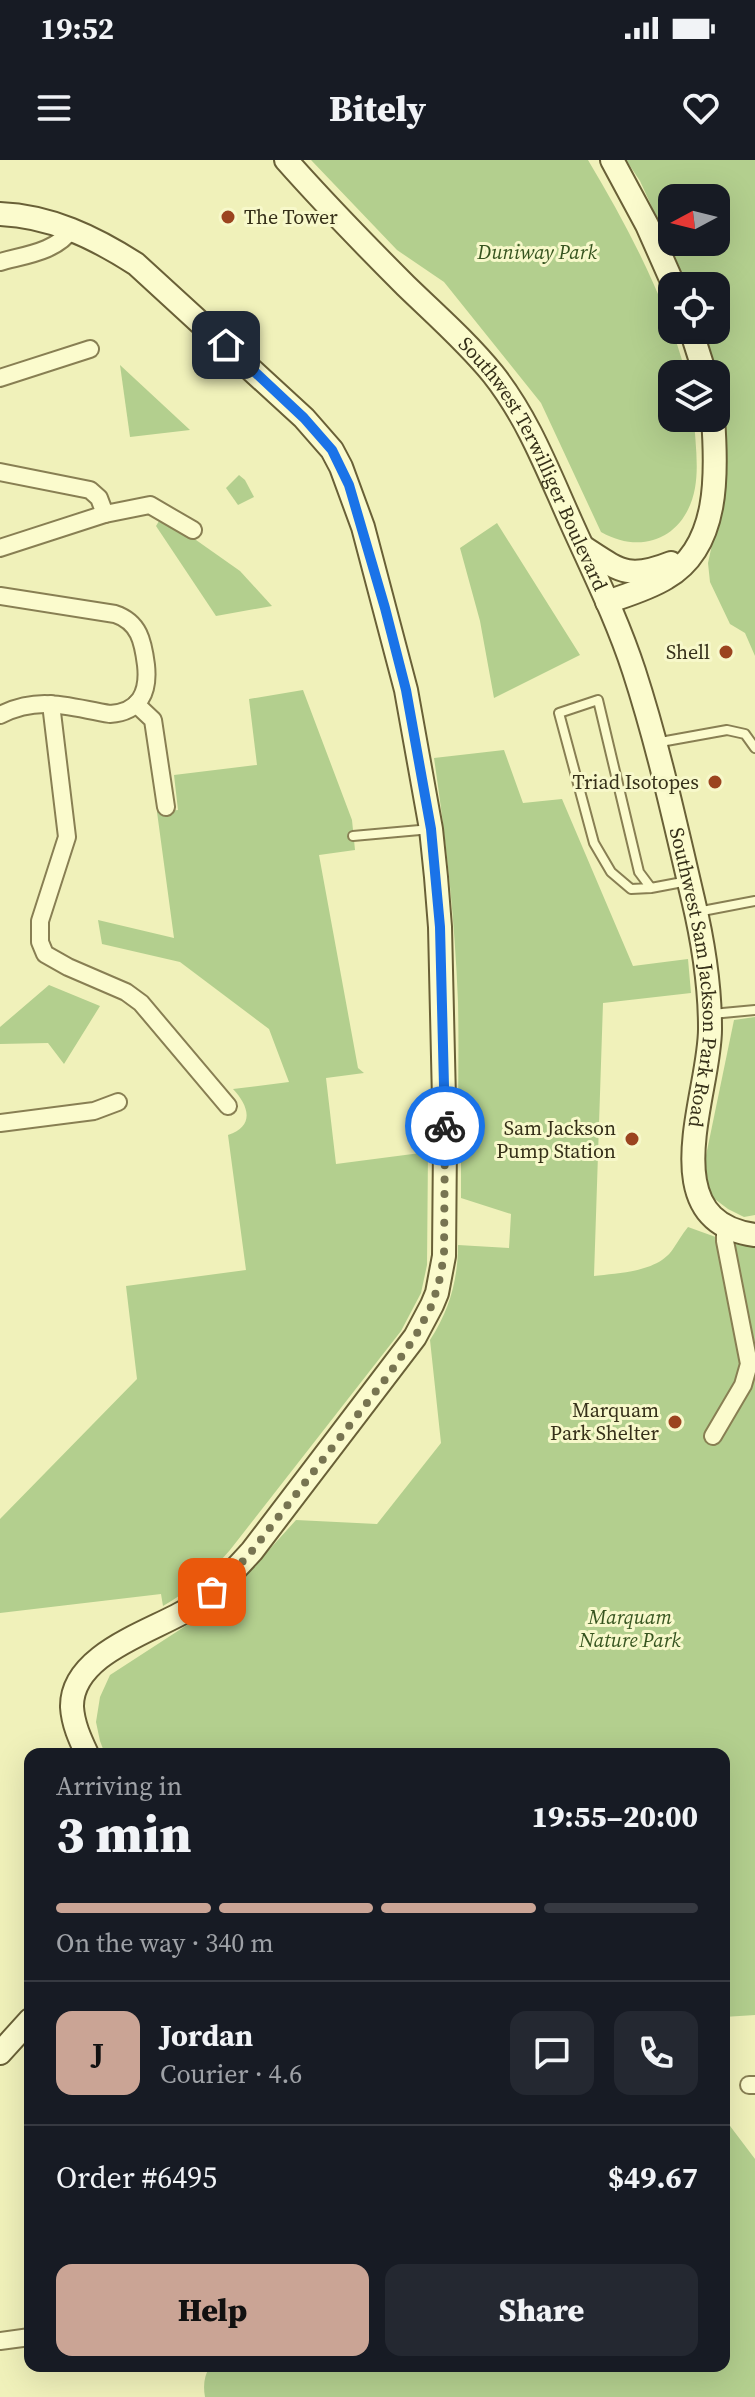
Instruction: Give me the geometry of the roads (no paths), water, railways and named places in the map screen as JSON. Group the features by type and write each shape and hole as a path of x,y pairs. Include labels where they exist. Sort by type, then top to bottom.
{"street":[{"name":"Southwest Terwilliger Boulevard","path":"286,160 348,228 472,350 516,406 607,602 666,578 691,556 705,532 710,511 715,463 714,432"},
{"path":"612,160 668,272"},
{"path":"0,214 29,216 72,229 115,251 152,276 304,418 332,450 349,485 393,634 406,690 431,829 440,927 444,1256 432,1305 415,1337 387,1377 229,1577 193,1606 102,1655 85,1670 75,1688 72,1709 85,1748"},
{"path":"0,262 53,247 65,239 72,229"},
{"path":"0,378 90,349"},
{"path":"0,472 90,490 99,498 105,514"},
{"path":"0,548 105,514 150,505 193,530"},
{"path":"583,547 628,572 651,571 691,556"},
{"path":"0,596 124,617 140,634 147,674 145,690 136,704 122,712 110,714 34,703 5,709"},
{"name":"Southwest Sam Jackson Park Road","path":"607,602 634,672 654,743 696,912 707,983 708,1063 695,1133 692,1172 698,1195 710,1213 725,1225 755,1235"},
{"path":"51,704 67,837 40,921 40,942 45,954 126,992 141,1003 228,1106"},
{"path":"136,704 153,720 166,807"},
{"path":"0,1123 94,1111 118,1102"},
{"path":"713,1436 743,1385 749,1364 725,1241 725,1225"},
{"path":"0,2053 24,2027"},
{"path":"0,2341 24,2338"}],"lane":[{"path":"651,888 639,872 598,700 559,713 594,843 611,872 631,889 651,888 689,881"},
{"path":"654,743 727,730 745,734 755,748"},
{"path":"353,836 431,829"},
{"path":"696,912 755,901"},
{"path":"709,1014 755,1010"}],"place":[{"name":"The Tower","path":"228,217"},
{"name":"Shell","path":"726,652"},
{"name":"Triad Isotopes","path":"715,782"},
{"name":"Sam Jackson Pump Station","path":"632,1139"},
{"name":"Marquam Park Shelter","path":"675,1422"}],"park label":[{"name":"Duniway Park","path":"537,252"},
{"name":"Marquam Nature Park","path":"630,1628"}]}
